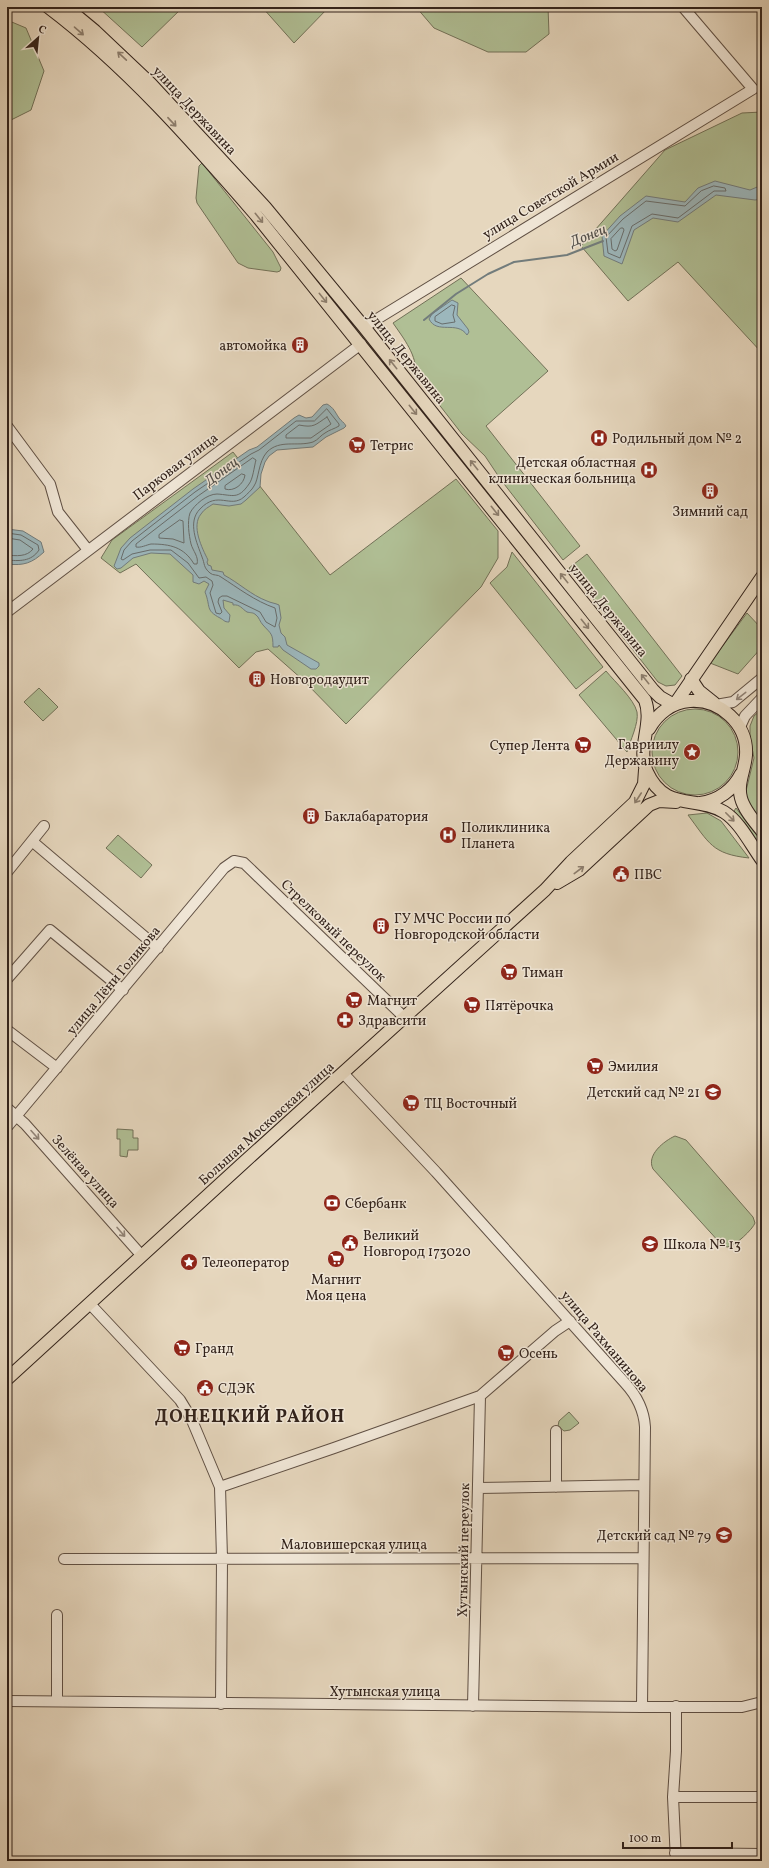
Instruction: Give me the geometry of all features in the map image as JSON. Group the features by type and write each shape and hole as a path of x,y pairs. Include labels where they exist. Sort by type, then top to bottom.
{"main road":[{"name":"улица Державина","path":"48,7 82,35 140,88 218,171 299,267 645,700 649,715 644,742 644,761 646,771 658,788 666,795 690,803 713,806 726,813 737,825 762,860"},
{"name":"улица Державина","path":"66,7 95,31 150,83 265,207 364,327 653,690 660,697 675,704"},
{"path":"675,704 762,577"},
{"path":"691,679 699,690 716,705"},
{"name":"улица Державина","path":"644,742 652,723 661,713 675,704 698,700 716,705 732,716 740,727 746,745 745,763 742,772 740,789 741,799 762,831"},
{"name":"Большая Московская улица","path":"7,1379 404,1017 546,890 571,862 635,802 644,784 646,773 644,761"},
{"name":"улица Державина","path":"690,803 709,801 723,795 731,788 742,772"},
{"name":"Большая Московская улица","path":"546,890 579,870 649,806 659,801 690,803"}],"street":[{"name":"улица Советской Армии","path":"364,327 753,89 683,7"},
{"path":"299,267 308,259"},
{"name":"Парковая улица","path":"7,612 361,344"},
{"path":"7,426 50,484 58,512 88,550"},
{"path":"716,705 733,702 762,678"},
{"path":"740,727 745,716 762,698"},
{"path":"7,872 33,842 44,826"},
{"path":"33,842 158,948"},
{"name":"улица Лёни Голикова","path":"7,1127 228,865 234,861 244,863"},
{"name":"Стрелковый переулок","path":"244,863 404,1017"},
{"path":"7,979 50,930 123,990"},
{"path":"7,1030 56,1068"},
{"name":"улица Рахманинова","path":"343,1073 436,1172 570,1321 631,1390 639,1403 644,1421 642,1707"},
{"name":"Зелёная улица","path":"7,1108 16,1116 142,1256"},
{"path":"90,1304 175,1393 185,1407 220,1486 222,1558 221,1704"},
{"path":"220,1486 334,1448 480,1396 555,1331 570,1321"},
{"name":"Хутынский переулок","path":"473,1706 480,1396"},
{"path":"556,1431 556,1487"},
{"path":"478,1488 644,1485"},
{"name":"Маловишерская улица","path":"64,1559 643,1558"},
{"path":"57,1615 57,1701"},
{"name":"Хутынская улица","path":"7,1701 642,1707 742,1707 762,1702"},
{"path":"676,1706 676,1751 673,1797 675,1857 762,1854"},
{"path":"673,1797 762,1797"}],"green space":[{"path":"98,7 183,7 142,47"},
{"path":"262,7 329,7 294,43"},
{"path":"416,7 548,7 549,34 526,52 488,52 434,28"},
{"path":"7,20 26,28 44,71 31,110 7,122"},
{"path":"762,112 762,353 678,262 628,301 581,246 665,150 742,113"},
{"path":"202,163 273,252 281,268 280,271 277,272 248,268 238,263 197,203 196,198 199,166"},
{"path":"308,264 650,692 646,695 304,267"},
{"path":"461,278 548,371 486,426 580,546 563,560 501,480 485,456 462,434 416,375 416,368 412,354 393,323"},
{"path":"233,452 330,575 456,479 498,531 498,558 481,587 346,724 303,680 268,649 256,652 239,668 136,564 120,573 101,558 112,540"},
{"path":"512,552 603,667 576,689 490,583 507,567"},
{"path":"587,554 682,676 675,685 666,686 658,682 569,568"},
{"path":"747,613 762,629 762,647 738,674 710,663"},
{"path":"606,671 628,696 637,712 636,727 627,752 579,695"},
{"path":"39,688 58,707 43,721 24,702"},
{"path":"695,709 703,710 719,716 731,728 737,744 737,760 731,776 719,788 703,794 695,795 687,794 671,788 659,776 653,760 652,752 653,744 659,728 671,716 687,710"},
{"path":"762,709 758,735 762,735 762,822 746,801 746,791 754,758 750,738 750,726 754,716"},
{"path":"736,808 762,842 762,849 734,811"},
{"path":"707,813 721,821 749,858 727,854 712,846 688,815"},
{"path":"118,835 152,865 141,878 106,848"},
{"path":"117,1129 133,1130 133,1138 138,1138 138,1150 128,1150 127,1157 120,1156 120,1139 117,1139"},
{"path":"675,1136 686,1140 753,1217 755,1223 754,1226 735,1244 726,1247 720,1243 653,1169 651,1164 652,1159 657,1149 666,1141"},
{"path":"569,1412 579,1423 570,1430 564,1431 558,1426 559,1421"}],"water":[{"path":"715,181 750,190 762,185 762,199 755,200 716,195 678,222 653,218 634,230 622,264 604,256 602,236 620,216 646,196 685,202 698,188"},
{"path":"452,300 458,303 457,315 468,329 469,332 467,335 458,328 437,326 429,319 432,314"},
{"path":"327,404 333,409 346,426 344,428 326,437 313,447 277,450 269,456 265,462 261,474 260,487 241,504 229,506 213,504 202,512 198,519 197,525 198,537 208,560 208,565 211,566 212,570 223,572 224,575 256,596 268,602 279,605 281,618 279,625 287,645 319,663 319,666 316,669 311,669 283,650 279,645 278,647 273,647 273,639 271,634 254,613 247,612 239,606 233,605 233,603 223,600 224,608 230,615 229,622 212,613 209,608 205,592 209,584 204,581 199,584 193,582 193,575 170,554 151,553 133,558 121,568 117,569 114,566 121,548 130,538 193,489 249,450 257,447 294,418 299,415 306,418 312,417 323,405"},
{"path":"7,529 23,531 41,542 44,552 36,559 27,563 18,565 7,564"}],"waterway":[{"name":"Донец","path":"424,320 456,294 488,274 514,262 567,255 603,241"}],"place":[{"name":"автомойка","path":"300,345"},
{"name":"Родильный дом № 2","path":"599,438"},
{"name":"Тетрис","path":"357,445"},
{"name":"Детская областная клиническая больница","path":"649,470"},
{"name":"Зимний сад","path":"710,491"},
{"name":"Новгородаудит","path":"257,679"},
{"name":"Супер Лента","path":"583,745"},
{"name":"Гавриилу Державину","path":"692,752"},
{"name":"Баклабаратория","path":"311,816"},
{"name":"Поликлиника Планета","path":"448,835"},
{"name":"ПВС","path":"621,874"},
{"name":"ГУ МЧС России по Новгородской области","path":"381,926"},
{"name":"Тиман","path":"509,972"},
{"name":"Магнит","path":"354,1000"},
{"name":"Пятёрочка","path":"472,1005"},
{"name":"Здравсити","path":"345,1020"},
{"name":"Эмилия","path":"595,1066"},
{"name":"Детский сад № 21","path":"713,1092"},
{"name":"ТЦ Восточный","path":"411,1103"},
{"name":"Сбербанк","path":"332,1203"},
{"name":"Великий Новгород 173020","path":"350,1243"},
{"name":"Школа № 13","path":"650,1244"},
{"name":"Магнит Моя цена","path":"336,1259"},
{"name":"Телеоператор","path":"189,1262"},
{"name":"Гранд","path":"182,1348"},
{"name":"Осень","path":"506,1353"},
{"name":"СДЭК","path":"205,1388"},
{"name":"Детский сад № 79","path":"724,1535"}],"district":[{"name":"ДОНЕЦКИЙ РАЙОН","path":"250,1416"}]}
